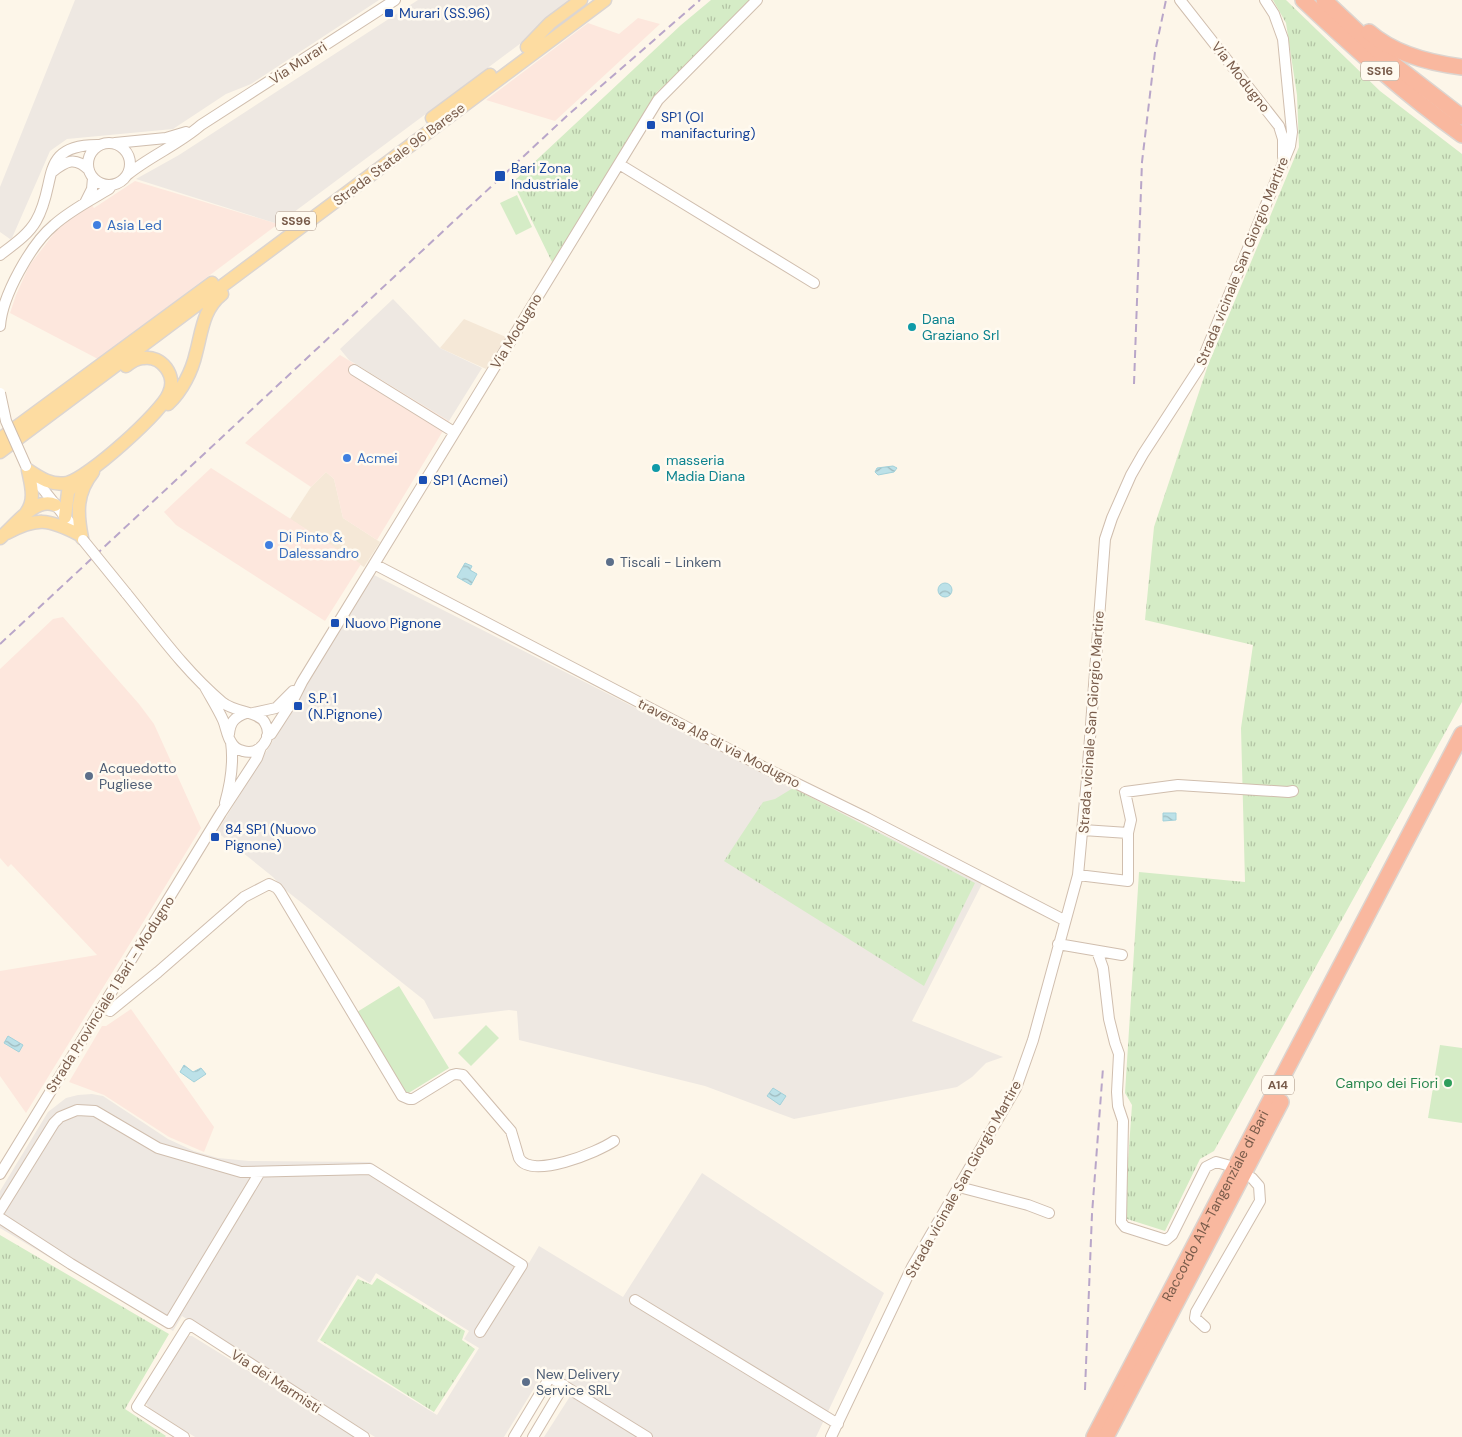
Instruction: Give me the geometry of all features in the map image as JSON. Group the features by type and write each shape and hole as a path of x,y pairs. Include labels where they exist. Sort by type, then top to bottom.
{"highway":[{"name":"SS16","path":"1303,0 1383,74 1462,135"},
{"name":"SS16","path":"1324,0 1388,60 1462,117"},
{"path":"1334,0 1371,35 1389,45 1411,56 1438,64 1462,67"},
{"name":"Raccordo A14-Tangenziale di Bari","path":"1094,1437 1462,734"},
{"name":"Raccordo A14-Tangenziale di Bari","path":"1106,1437 1462,755"}],"main road":[{"path":"527,47 550,23 581,0"},
{"name":"Strada Statale 96 Barese","path":"1,448 332,194 590,0"},
{"name":"Strada Statale 96 Barese","path":"1,448 65,404 605,0"},
{"path":"148,419 166,406 182,386 193,364 204,319 212,304 220,295 260,265 270,250"},
{"path":"65,404 97,388 134,360 152,358 160,361 170,377 171,389 167,398 148,419 102,462 85,482 79,496 78,515 81,537"},
{"path":"27,468 46,481 58,484 69,483 78,479 102,462"},
{"path":"26,514 31,505 32,495 27,468"},
{"path":"65,517 68,492 78,479"},
{"path":"4,536 26,514 42,504 50,503 55,505"},
{"path":"4,536 28,523 41,522 60,525 81,537"}],"street":[{"name":"Via Murari","path":"127,175 395,0"},
{"name":"Via Modugno","path":"268,736 278,723 661,96 757,0"},
{"name":"Via Modugno","path":"1180,0 1278,126 1283,139 1283,162"},
{"name":"Strada vicinale San Giorgio Martire","path":"830,1437 838,1424 912,1268 1016,1088 1033,1040 1064,920 1078,875 1105,539 1122,495 1143,454 1199,368 1290,146 1292,132 1282,39 1274,14 1265,0"},
{"name":"Via Murari","path":"115,144 166,138 201,125"},
{"path":"0,255 27,233 36,221 43,207 57,159 68,150 80,146 104,143 121,146 129,156 130,162 127,175 123,180 85,202 53,225 34,249 10,289 0,318 0,326"},
{"path":"85,202 92,190 88,163 90,156 99,145"},
{"path":"52,173 63,163 71,161 80,162 91,174 105,184 112,185"},
{"path":"619,164 814,283"},
{"path":"354,370 454,432"},
{"path":"0,393 6,421 27,468 55,505 205,687 224,704 249,713 260,717 265,723 268,736 261,747 251,752 236,748 230,738 230,726 233,720 239,715 249,713"},
{"name":"traversa AI8 di via Modugno","path":"374,564 767,769 867,818 1064,920"},
{"name":"Via Modugno","path":"249,713 276,708 302,682"},
{"name":"Strada Provinciale 1 Bari - Modugno","path":"205,687 220,712 230,738 232,755 231,782 221,813"},
{"name":"Strada Provinciale 1 Bari - Modugno","path":"2,1167 257,758 261,747"},
{"path":"1078,875 1128,881 1130,814 1125,792 1178,785 1293,791"},
{"path":"1083,830 1128,833"},
{"path":"102,1007 110,1011 244,897 269,884 280,892 405,1098 418,1097 452,1075 463,1075 511,1131 521,1162 529,1166 574,1160 597,1151 614,1141"},
{"path":"1058,944 1122,955"},
{"path":"1097,951 1103,968 1108,1019 1120,1058 1117,1092 1118,1106 1123,1121 1121,1222 1125,1227 1166,1240 1172,1235 1206,1167 1216,1162 1227,1165"},
{"path":"0,1210 54,1123 60,1117 77,1110 95,1111 158,1148 241,1172 370,1169 522,1265 480,1332"},
{"path":"0,1218 71,1264 169,1323 260,1172"},
{"path":"1205,1327 1195,1318 1196,1312 1260,1200 1259,1186 1252,1178"},
{"path":"959,1187 1028,1205 1049,1213"},
{"path":"635,1300 838,1424"},
{"name":"Via dei Marmisti","path":"184,1437 136,1407 188,1324 364,1437"},
{"path":"514,1437 550,1377 647,1437"},
{"path":"533,1437 564,1386"}],"shaded area":[{"path":"75,0 379,0 251,84 226,94 173,129 67,139 50,151 10,239 0,232 0,187"},
{"path":"418,0 579,0 278,224 136,179 179,155"},
{"path":"638,18 660,24 555,121 486,100 588,23 619,34"},
{"path":"135,181 278,224 98,359 10,313 29,266 55,232 65,222 91,204 94,208"},
{"path":"393,299 440,348 482,368 449,421 349,360 340,349"},
{"path":"464,319 506,337 486,369 440,348"},
{"name":"Acmei","path":"340,355 449,421 377,540 343,518 334,479 326,472 311,487 245,443"},
{"name":"Di Pinto & Dalessandro","path":"211,468 361,564 325,621 176,525 164,512"},
{"path":"326,472 334,479 343,518 380,542 364,567 290,519 311,487"},
{"name":"Nuovo Pignone","path":"374,575 982,884 912,1021 1003,1057 986,1063 972,1077 957,1087 794,1119 705,1086 519,1040 517,1011 509,1010 434,1019 424,1000 283,888 273,877 217,832"},
{"name":"Acquedotto Pugliese","path":"63,617 139,704 154,724 201,828 26,1113 0,1076 0,971 97,955 11,864 8,867 0,858 0,669 53,619"},
{"path":"131,1009 214,1127 204,1152 169,1137 104,1095 69,1082 102,1026 106,1026"},
{"path":"92,1094 103,1096 168,1139 194,1151 218,1158 249,1161 370,1162 529,1263 539,1246 623,1297 702,1173 884,1293 816,1437 544,1437 576,1387 546,1369 504,1437 375,1437 182,1316 173,1331 0,1228 0,1191 48,1112 66,1098","holes":["376,1273 469,1331 464,1339 479,1348 437,1415 317,1341 357,1275 370,1283"]},
{"path":"186,1336 192,1336 356,1437 195,1437 149,1408 145,1402"}],"green space":[{"path":"711,0 750,0 695,58 657,92 553,264 513,182 681,25"},
{"path":"1273,0 1286,0 1380,91 1462,154 1462,702 1214,1151 1200,1159 1165,1231 1124,1218 1132,1105 1125,1093 1139,872 1245,882 1241,728 1253,645 1145,620 1154,527 1208,365 1299,147 1297,95 1286,23"},
{"path":"517,195 532,227 516,235 500,203"},
{"path":"793,788 975,883 924,986 724,861 763,802 775,799"},
{"path":"399,986 449,1068 407,1094 357,1012"},
{"path":"486,1025 499,1038 471,1066 458,1053"},
{"name":"Campo dei Fiori","path":"1440,1045 1462,1048 1462,1123 1428,1118"},
{"path":"0,1235 169,1334 125,1409 165,1437 0,1437"},
{"path":"377,1278 465,1331 462,1340 475,1349 434,1412 320,1340 358,1279 372,1285"}],"water":[{"path":"893,466 897,468 894,472 878,475 875,472 877,468"},
{"path":"465,563 472,566 470,570 477,574 471,585 457,577"},
{"path":"945,583 950,585 952,590 950,595 945,597 940,595 938,590 940,585"},
{"path":"1163,813 1176,813 1176,820 1163,821"},
{"path":"8,1036 23,1045 19,1052 4,1043"},
{"path":"184,1065 193,1072 201,1068 206,1074 194,1082 180,1072"},
{"path":"773,1088 786,1096 780,1105 767,1096"}],"railway":[{"path":"0,644 569,114 700,0"},
{"path":"1134,384 1142,162 1155,52 1166,0"},
{"path":"1085,1390 1092,1214 1103,1068"}],"place":[{"name":"Murari (SS.96)","path":"389,13"},
{"name":"SP1 (OI manifacturing)","path":"651,125"},
{"name":"Bari Zona Industriale","path":"500,176"},
{"name":"Asia Led","path":"97,225"},
{"name":"Dana Graziano Srl","path":"912,327"},
{"name":"Acmei","path":"347,458"},
{"name":"masseria Madia Diana","path":"656,468"},
{"name":"SP1 (Acmei)","path":"423,480"},
{"name":"Di Pinto & Dalessandro","path":"269,545"},
{"name":"Tiscali - Linkem","path":"610,562"},
{"name":"Nuovo Pignone","path":"335,623"},
{"name":"S.P. 1 (N.Pignone)","path":"298,706"},
{"name":"Acquedotto Pugliese","path":"89,776"},
{"name":"84 SP1 (Nuovo Pignone)","path":"215,837"},
{"name":"Campo dei Fiori","path":"1448,1083"},
{"name":"New Delivery Service SRL","path":"526,1382"}]}
